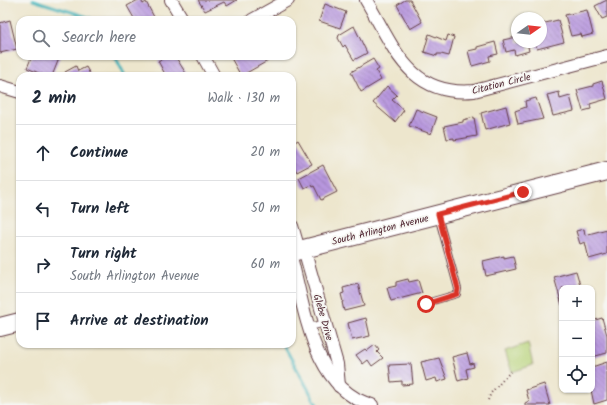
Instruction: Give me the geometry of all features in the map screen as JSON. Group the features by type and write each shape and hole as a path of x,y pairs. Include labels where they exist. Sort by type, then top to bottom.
{"main road":[{"name":"South Arlington Avenue","path":"297,253 438,214 607,171"},
{"path":"0,327 16,323"}],"street":[{"path":"171,0 181,16"},
{"path":"259,16 288,0"},
{"name":"Citation Circle","path":"366,0 402,62 412,73 427,84 440,89 459,92 474,91 607,56"},
{"path":"205,60 212,72"},
{"path":"0,86 16,91"},
{"name":"Glebe Drive","path":"297,253 325,323 337,364 339,387"},
{"name":"Glebe Drive","path":"297,253 310,327 320,358 339,387 361,402 372,405"}],"lane":[{"path":"426,304 457,294 458,289 438,214"},
{"path":"310,327 325,323"}],"path":[{"path":"488,400 491,392 511,371"}],"green space":[{"path":"528,343 533,365 512,372 505,351"}],"building":[{"path":"141,0 143,4 146,2 153,16 133,16 127,6"},
{"path":"198,0 237,0 227,6 224,2 205,11"},
{"path":"405,0 410,0 422,22 410,29 397,5"},
{"path":"607,0 607,17 602,19 595,6"},
{"path":"325,4 346,12 340,28 319,21"},
{"path":"587,10 593,34 582,37 581,34 571,36 565,15"},
{"path":"10,20 16,49 0,53 0,23"},
{"path":"558,20 564,42 547,46 547,23"},
{"path":"354,26 367,53 354,60 345,45 343,47 338,38 339,35"},
{"path":"429,34 446,41 448,35 454,37 449,56 437,54 437,56 424,52"},
{"path":"511,38 511,48 528,48 529,51 515,55 514,50 506,52 503,40"},
{"path":"495,42 498,54 489,56 490,61 472,66 468,51"},
{"path":"373,59 379,69 376,71 381,80 361,92 351,72"},
{"path":"30,60 58,60 54,72 36,72 27,68"},
{"path":"178,60 185,72 164,72 158,61"},
{"path":"232,60 269,60 248,72 239,72"},
{"path":"76,66 78,71 86,67 89,72 65,72"},
{"path":"602,81 607,99 590,104 591,109 583,111 577,90 593,86 593,84"},
{"path":"387,86 397,95 392,100 404,110 395,122 373,103"},
{"path":"559,92 560,99 570,96 574,111 553,116 547,95"},
{"path":"536,98 543,119 518,124 515,111 526,107 525,101"},
{"path":"506,106 510,123 485,130 481,113"},
{"path":"416,109 437,117 431,134 409,126"},
{"path":"474,117 477,136 454,140 454,138 447,139 444,126 463,122 463,120"},
{"path":"298,140 312,164 297,172 296,170 296,141"},
{"path":"323,165 337,192 321,200 314,186 312,187 311,185 304,188 299,178"},
{"path":"584,229 585,235 607,229 607,254 589,259 585,242 580,244 576,231"},
{"path":"504,256 504,258 513,256 516,269 486,276 483,261"},
{"path":"576,271 580,285 559,285 559,294 554,277"},
{"path":"408,279 409,282 418,280 422,293 391,301 387,288 396,286 396,282"},
{"path":"358,284 364,306 344,311 341,294 344,293 343,288"},
{"path":"366,318 370,336 352,340 348,323"},
{"path":"602,318 607,335 607,353 595,356 595,321"},
{"path":"375,345 379,350 377,352 383,358 372,366 368,360 363,364 356,355 365,349 367,351"},
{"path":"467,353 470,364 473,363 474,367 466,369 468,378 458,381 452,357"},
{"path":"439,358 447,379 437,382 436,378 426,381 421,362"},
{"path":"607,362 607,400 594,404 592,393 595,393 595,366"},
{"path":"411,364 413,384 402,385 402,381 391,382 389,365"},
{"path":"544,384 550,405 525,405 525,403 529,401 526,390"}],"waterway":[{"path":"33,0 85,16"},
{"path":"117,60 123,72"},
{"path":"285,348 317,405"}],"route":[{"path":"426,304 457,294 458,289 438,214 523,192"}]}
